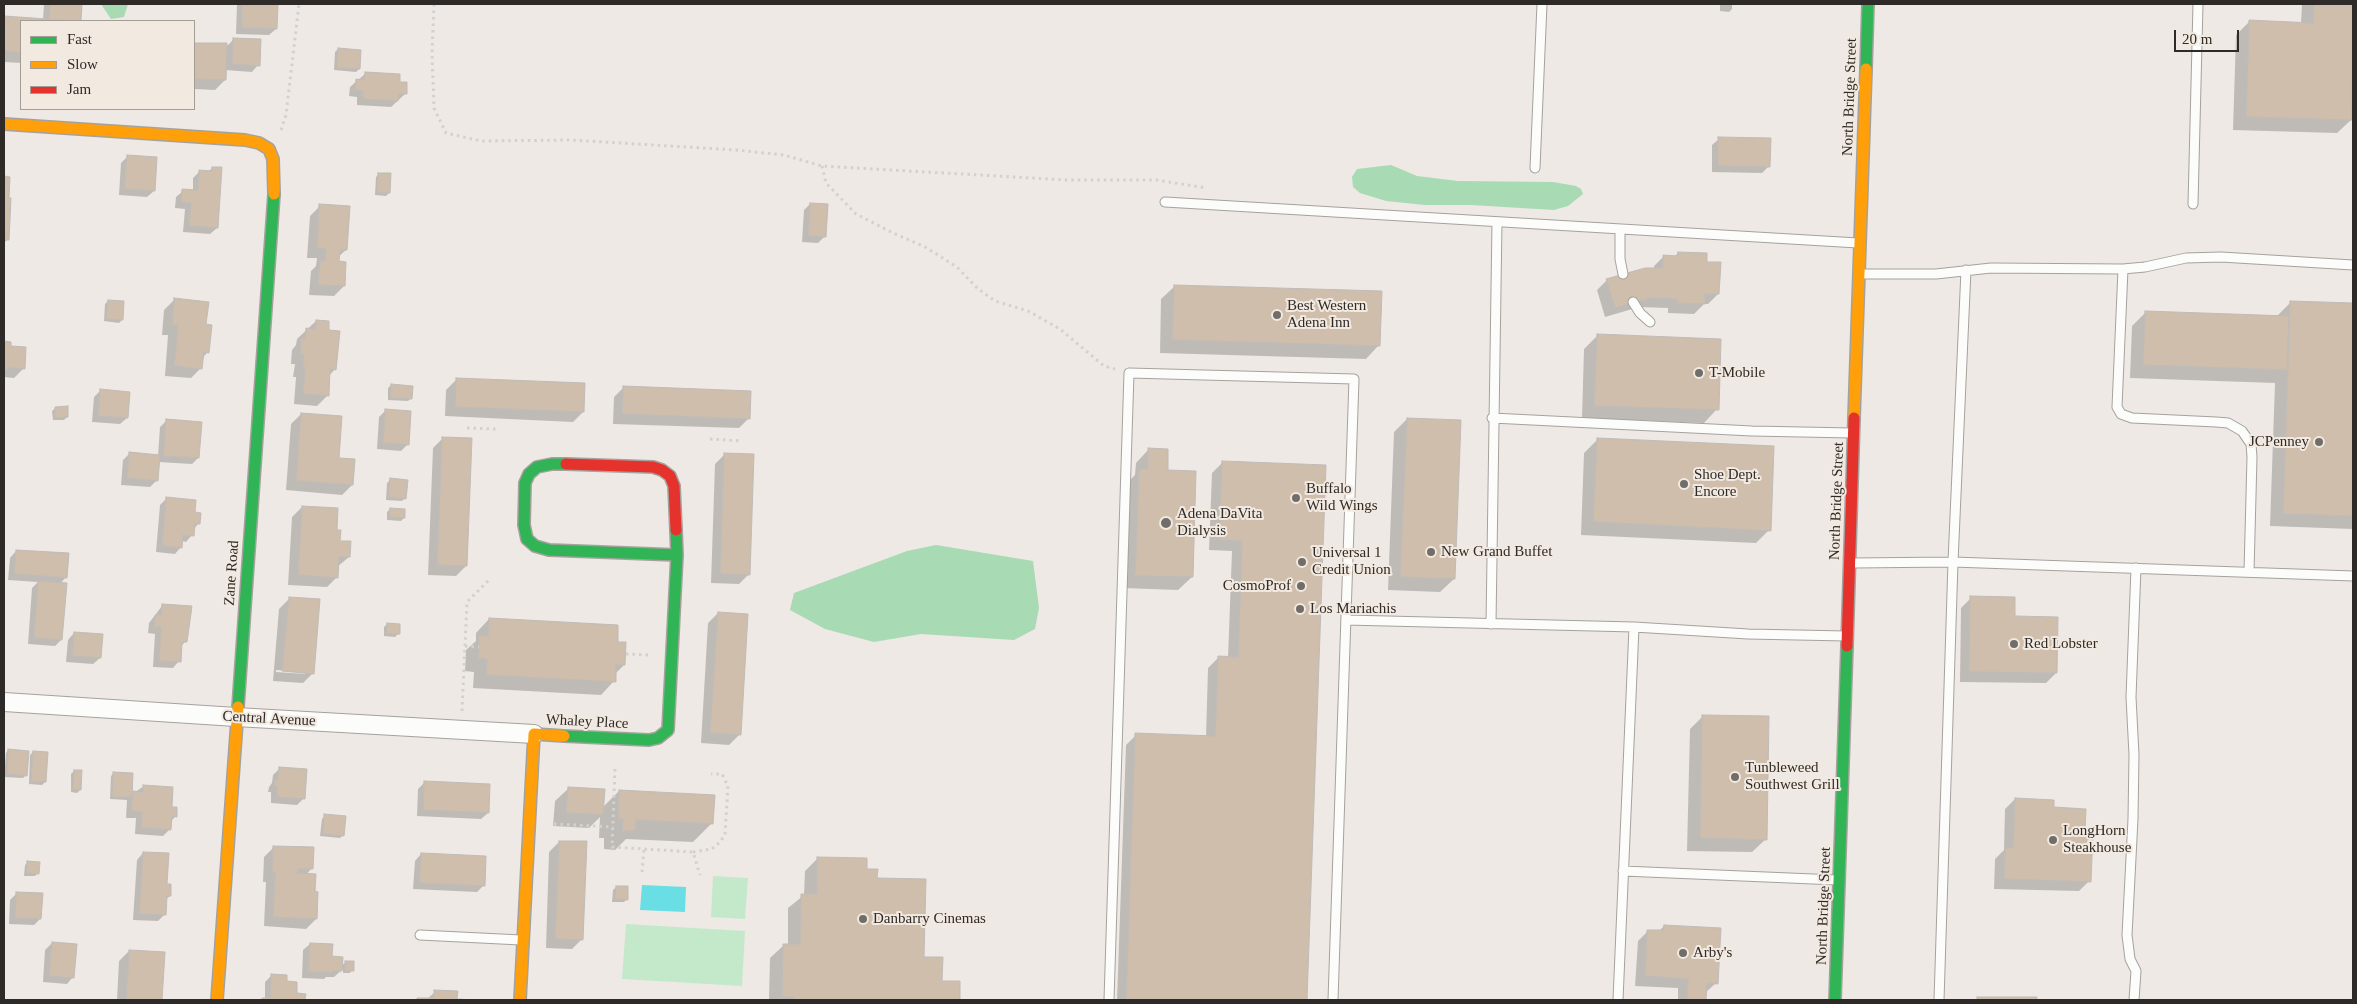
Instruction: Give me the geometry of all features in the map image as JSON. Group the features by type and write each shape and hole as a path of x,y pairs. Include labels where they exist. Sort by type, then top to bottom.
{"street":[{"name":"North Bridge Street","path":"1836,1000 1868,4"},
{"path":"4,124 245,140 259,143 269,149"},
{"name":"Zane Road","path":"217,1000 274,200 273,159 269,149"},
{"name":"Whaley Place","path":"520,1000 534,734 649,740 658,738 668,730 677,556 674,486 670,476 662,470 653,467 552,464 537,467 529,474 525,484 524,525 527,538 535,546 549,550 677,556"},
{"name":"Central Avenue","path":"4,702 236,718 534,734"}],"lane":[{"path":"1535,168 1542,4 1537,4"},
{"path":"2194,204 2198,4"},
{"path":"1165,202 1860,243"},
{"path":"1491,624 1492,418 1497,222"},
{"path":"1620,229 1620,259 1623,274"},
{"path":"1859,274 1936,274 1966,270 2123,269 2145,267 2186,258 2221,257 2353,265"},
{"path":"2123,269 2117,407 2121,414 2132,418 2228,423 2242,431 2251,444 2252,457 2248,572"},
{"path":"1939,1000 1953,562 1966,270"},
{"path":"1633,302 1640,314 1650,322"},
{"path":"1109,1000 1129,373 1354,379 1333,1000"},
{"path":"1492,418 1752,431 1855,433"},
{"path":"1850,563 1953,562 2353,576"},
{"path":"2134,1000 2136,971 2130,959 2127,935 2133,819 2134,754 2130,697 2136,568"},
{"path":"1346,620 1634,627 1748,634 1848,636"},
{"path":"1618,1000 1634,627"},
{"path":"1623,871 1839,880"},
{"path":"420,935 524,940"}],"path":[{"path":"269,149 279,134 286,115 299,4"},
{"path":"434,4 432,54 434,108 446,133 481,141 571,140 736,150 784,155 822,166 1066,180 1156,180 1216,189"},
{"path":"822,166 826,183 840,200 856,214 925,247 957,267 977,288 995,300 1028,311 1060,329 1104,366 1129,373"},
{"path":"468,428 496,429"},
{"path":"710,439 742,441"},
{"path":"461,730 468,602 489,580"},
{"path":"465,646 479,646"},
{"path":"615,769 612,847 693,852 712,848 721,841 725,834 728,786 722,774 711,774"},
{"path":"550,824 613,827"},
{"path":"642,872 644,849"},
{"path":"693,852 700,875"}],"green space":[{"path":"101,4 128,4 124,17 111,19"},
{"path":"1391,165 1417,176 1458,181 1553,182 1576,186 1581,189 1583,194 1568,206 1554,210 1471,205 1425,205 1386,201 1360,193 1353,187 1352,177 1357,169"},
{"path":"936,545 1033,561 1039,608 1035,629 1014,640 921,634 874,642 825,629 790,610 794,593 907,551"},
{"path":"713,876 748,878 745,919 711,917"},
{"path":"626,924 745,931 742,986 622,979"}],"water":[{"path":"642,885 686,887 685,912 640,910"}],"building":[{"path":"50,4 82,4 81,20 49,20"},
{"path":"242,4 278,4 277,29 242,28"},
{"path":"2314,4 2353,4 2352,120 2246,117 2249,20 2313,23"},
{"path":"4,16 47,19 20,20 20,53 4,51"},
{"path":"233,38 261,39 260,66 232,64"},
{"path":"195,43 227,43 226,80 195,79"},
{"path":"338,48 361,50 360,69 337,68"},
{"path":"365,72 400,74 400,82 407,82 407,94 399,94 398,101 363,99 363,91 355,90 356,79 364,80"},
{"path":"1718,137 1771,138 1770,167 1718,166"},
{"path":"127,155 157,157 155,191 124,189"},
{"path":"212,167 222,167 218,228 189,226 191,203 181,202 182,189 198,190 199,170 212,171"},
{"path":"378,173 391,173 390,193 377,193"},
{"path":"4,176 10,177 9,240 4,240"},
{"path":"810,203 828,204 826,237 808,236"},
{"path":"319,204 350,206 347,250 340,250 339,261 346,262 345,286 318,285 320,260 325,261 326,249 317,248"},
{"path":"1678,252 1707,253 1707,262 1721,262 1719,294 1705,294 1705,304 1677,303 1677,299 1650,298 1615,308 1606,279 1645,268 1663,268 1663,255 1677,256"},
{"name":"Best Western Adena Inn","path":"1174,285 1382,291 1380,346 1172,340"},
{"path":"174,298 209,302 206,324 212,325 209,353 204,352 202,369 174,366 178,325 172,325"},
{"path":"108,300 124,301 123,320 106,319"},
{"name":"JCPenney","path":"2290,301 2353,303 2353,516 2283,514"},
{"path":"2145,311 2289,316 2287,370 2143,365"},
{"path":"316,320 329,321 329,330 340,331 336,370 330,369 329,396 303,394 305,367 303,367 304,355 300,355 301,338 305,339 306,328 315,329"},
{"path":"1597,334 1721,339 1719,410 1594,406"},
{"path":"4,341 11,342 11,346 26,347 25,369 9,367 9,370 4,370"},
{"path":"456,378 585,383 584,412 455,407"},
{"path":"391,384 413,386 412,399 390,398"},
{"path":"623,386 751,391 750,419 622,414"},
{"path":"100,389 130,392 128,418 98,416"},
{"path":"68,406 68,417 55,418 55,407"},
{"path":"385,409 411,411 409,445 383,443"},
{"path":"301,413 342,416 339,458 355,459 353,485 296,481"},
{"path":"1407,418 1461,420 1455,579 1400,577"},
{"path":"166,419 202,422 199,458 163,456"},
{"path":"442,437 472,438 467,566 437,565"},
{"name":"Shoe Dept. Encore","path":"1597,438 1774,446 1771,531 1593,522"},
{"name":"Adena DaVita Dialysis","path":"1148,448 1168,449 1168,470 1196,471 1193,577 1135,576 1139,469 1148,469"},
{"path":"129,452 160,455 158,481 127,478"},
{"path":"724,453 754,454 750,575 720,574"},
{"path":"1222,461 1326,465 1307,1000 1126,1000 1135,733 1215,736 1218,656 1238,657 1242,541 1219,540"},
{"path":"390,478 408,480 406,499 388,497"},
{"path":"166,497 196,500 195,512 201,513 200,524 195,524 194,536 183,535 182,548 162,546"},
{"path":"302,506 338,508 337,530 341,530 340,541 351,541 350,557 339,557 338,578 298,575"},
{"path":"390,508 405,509 405,518 389,517"},
{"path":"16,550 69,553 67,578 14,574"},
{"path":"38,581 67,583 62,640 34,638"},
{"name":"Red Lobster","path":"1970,596 2015,597 2015,616 2058,617 2057,673 1969,672"},
{"path":"289,597 320,599 314,674 282,671"},
{"path":"162,604 192,606 187,642 182,642 181,662 159,661 161,627 154,627 155,615 161,615"},
{"path":"718,612 748,614 741,735 710,733"},
{"path":"489,618 618,625 618,642 626,642 625,665 616,665 616,682 486,675 487,659 478,658 479,635 488,636"},
{"path":"387,623 400,624 400,634 386,634"},
{"path":"74,632 103,634 101,658 72,656"},
{"name":"Tunbleweed Southwest Grill","path":"1702,715 1769,716 1767,840 1700,838"},
{"path":"8,749 29,751 27,776 7,774"},
{"path":"33,751 48,752 46,782 31,782"},
{"path":"279,767 307,769 305,799 277,797 277,786 274,786 275,779 278,779"},
{"path":"74,770 82,770 81,790 73,790"},
{"path":"113,772 133,773 132,797 112,797"},
{"path":"424,781 490,784 489,813 423,810"},
{"path":"143,785 173,787 172,807 177,807 177,817 172,816 171,830 141,828 142,812 131,811 133,791 143,792"},
{"path":"568,787 605,789 603,815 566,813"},
{"path":"619,790 715,795 713,824 636,820 635,831 622,831 623,819 618,819"},
{"name":"LongHorn Steakhouse","path":"2015,798 2054,800 2054,807 2086,809 2085,831 2093,831 2091,882 2004,879 2005,848 2013,848"},
{"path":"324,814 346,816 344,836 323,834"},
{"path":"559,841 587,841 583,940 555,939"},
{"path":"273,846 314,847 313,869 298,869 297,873 316,874 315,891 318,892 317,919 273,917 275,872 272,872"},
{"path":"143,852 169,853 167,884 171,884 171,896 167,896 166,915 139,914"},
{"path":"421,853 486,856 485,886 419,883"},
{"name":"Danbarry Cinemas","path":"817,857 867,858 867,869 878,869 877,878 926,879 924,957 943,957 942,981 960,981 960,1000 794,1000 794,997 782,997 783,944 800,944 801,894 817,894"},
{"path":"27,861 40,862 39,874 26,873"},
{"path":"616,886 628,886 628,900 615,899"},
{"path":"16,892 43,893 41,919 15,918"},
{"name":"Arby's","path":"1664,925 1721,928 1718,984 1707,983 1706,1000 1687,1000 1688,979 1645,976 1647,930 1663,930"},
{"path":"52,942 77,944 74,978 49,976"},
{"path":"310,943 333,944 332,956 343,957 342,971 332,971 332,973 308,972"},
{"path":"129,950 165,952 162,1000 126,1000"},
{"path":"345,961 354,961 354,971 345,971"},
{"path":"271,974 287,975 287,981 297,982 297,993 306,994 305,1000 262,1000 262,998 270,998"},
{"path":"434,990 458,991 457,999 475,1000 417,1000 417,998 434,998"},
{"path":"1977,997 2037,997 2037,1000 1977,1000"}],"traffic: fast":[{"path":"1866,69 1868,4"},
{"path":"238,707 274,194"},
{"path":"566,464 537,467 529,474 525,483 524,525 527,539 535,546 549,550 677,555"},
{"path":"564,736 649,740 658,738 668,730 677,555 676,530"},
{"path":"1835,1000 1847,646"}],"traffic: slow":[{"path":"1854,418 1866,69"},
{"path":"4,124 245,140 259,143 269,149 273,159 274,194"},
{"path":"217,1000 238,707"},
{"path":"520,1000 534,734 564,736"}],"traffic: jam":[{"path":"1847,646 1854,418"},
{"path":"566,464 653,467 662,470 670,476 674,486 676,530"}],"place":[{"name":"Best Western Adena Inn","path":"1277,315"},
{"name":"T-Mobile","path":"1699,373"},
{"name":"JCPenney","path":"2319,442"},
{"name":"Shoe Dept. Encore","path":"1684,484"},
{"name":"Buffalo Wild Wings","path":"1296,498"},
{"name":"Adena DaVita Dialysis","path":"1166,523"},
{"name":"New Grand Buffet","path":"1431,552"},
{"name":"Universal 1 Credit Union","path":"1302,562"},
{"name":"CosmoProf","path":"1301,586"},
{"name":"Los Mariachis","path":"1300,609"},
{"name":"Red Lobster","path":"2014,644"},
{"name":"Tunbleweed Southwest Grill","path":"1735,777"},
{"name":"LongHorn Steakhouse","path":"2053,840"},
{"name":"Danbarry Cinemas","path":"863,919"},
{"name":"Arby's","path":"1683,953"}]}
